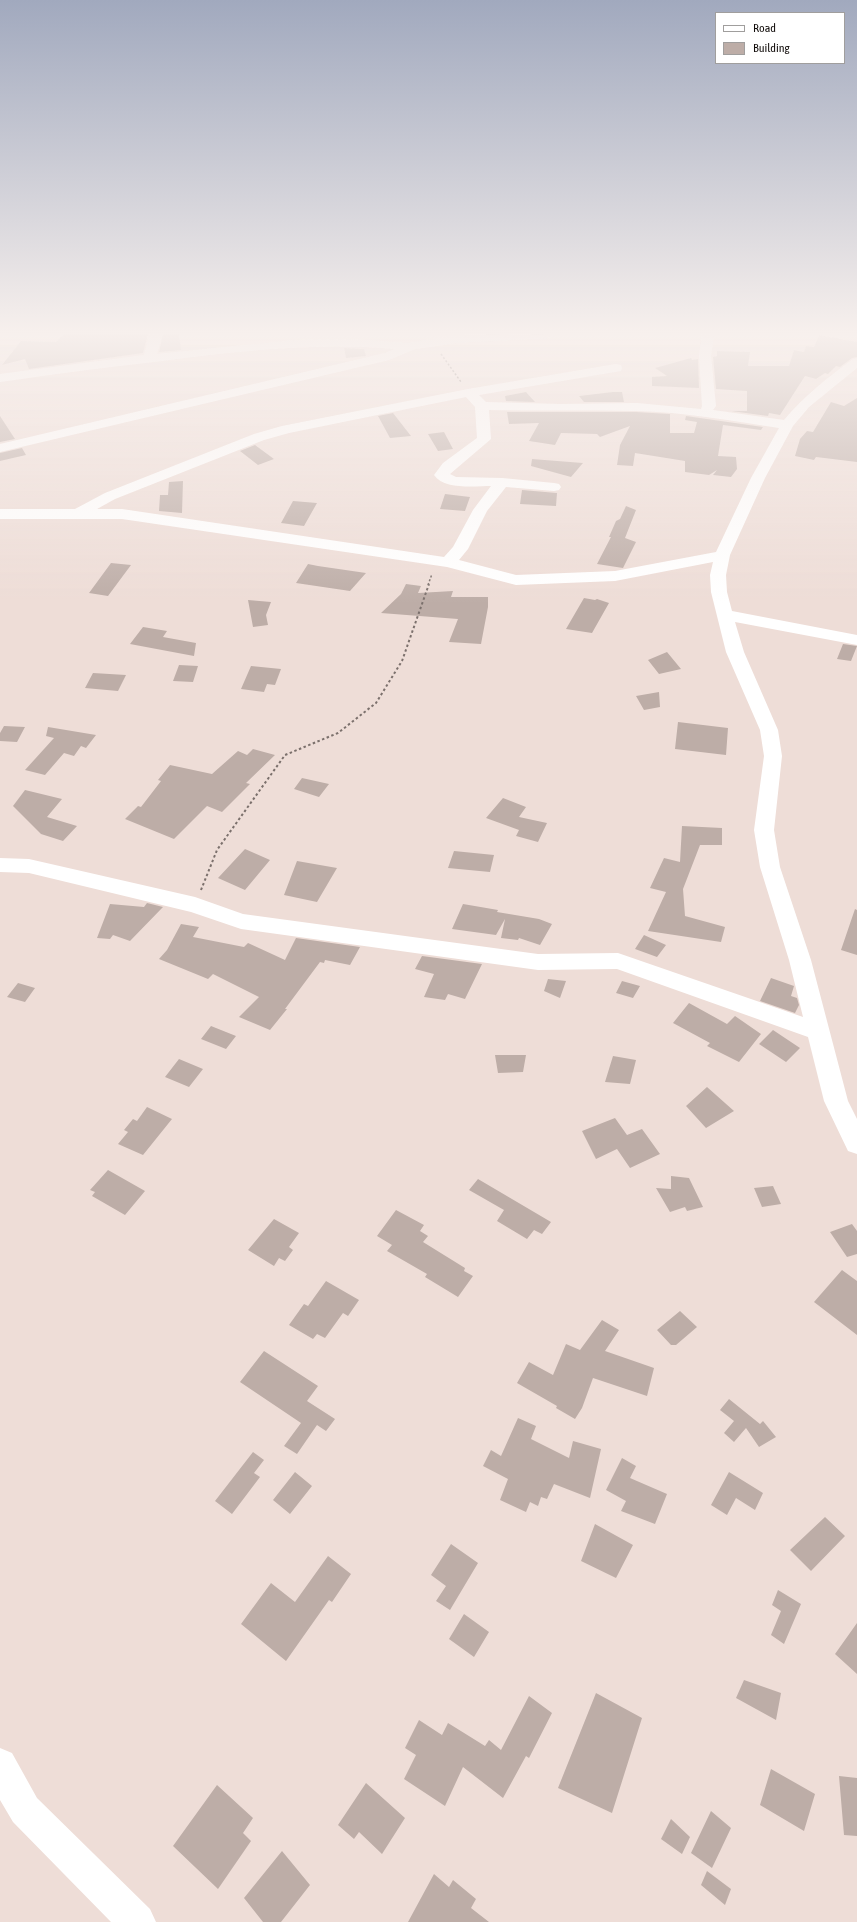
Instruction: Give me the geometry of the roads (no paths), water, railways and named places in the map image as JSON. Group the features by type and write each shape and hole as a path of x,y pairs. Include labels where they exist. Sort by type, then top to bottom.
{"street":[{"path":"0,448 103,424"},
{"path":"80,513 110,496 280,431 315,424"},
{"path":"483,424 484,439 448,466 441,475 454,481 502,482 554,487"},
{"path":"778,424 787,425 758,478 722,556 718,575 718,592 735,652 769,730 773,756 764,830 770,867 800,960 836,1101 857,1144"},
{"path":"448,562 460,548 480,510 502,482"},
{"path":"0,514 122,514 448,562 516,580 615,576 722,556"},
{"path":"725,615 857,640"},
{"path":"0,866 29,866 196,905 241,921 531,961 618,961 819,1032"},
{"path":"0,1764 25,1810 137,1922"}]}
